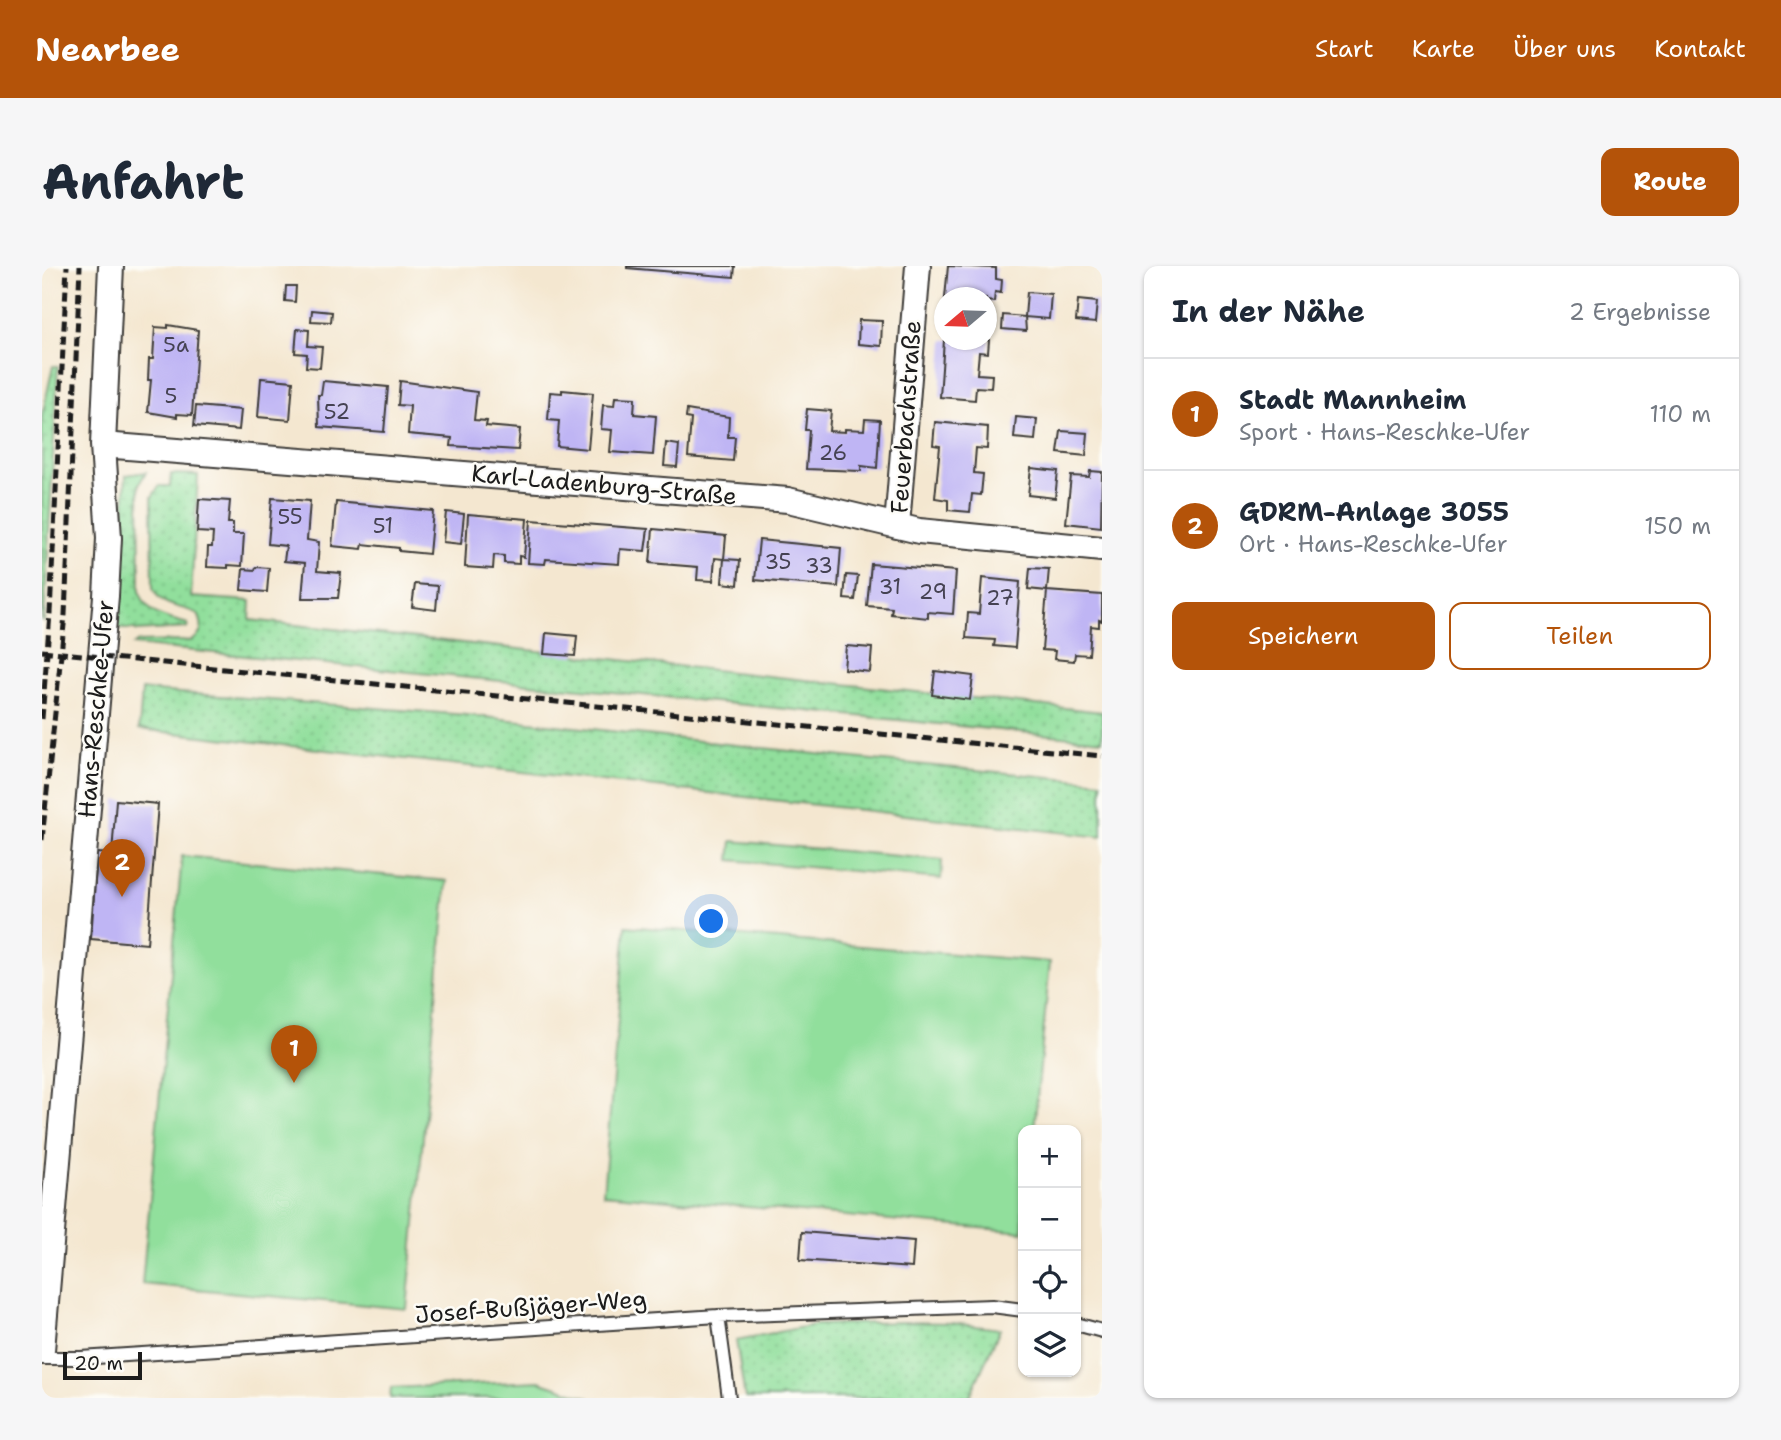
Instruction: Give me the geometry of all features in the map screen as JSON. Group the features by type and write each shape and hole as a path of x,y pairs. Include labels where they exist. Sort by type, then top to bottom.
{"street":[{"name":"Hans-Reschke-Ufer","path":"42,1350 106,596 109,538 103,445 111,266"},
{"name":"Feuerbachstraße","path":"897,526 918,266"},
{"name":"Karl-Ladenburg-Straße","path":"103,445 788,500 919,531 1102,549"}],"lane":[{"name":"Josef-Bußjäger-Weg","path":"42,1358 81,1358 718,1316 992,1306 1018,1309"},
{"path":"718,1316 729,1398"},
{"path":"1081,1325 1102,1331"}],"green space":[{"path":"53,366 58,366 42,621 42,416"},
{"path":"146,472 139,484 140,593 153,612 188,624 187,628 136,631 118,629 126,475"},
{"path":"171,474 198,475 191,597 251,601 250,620 1102,712 1102,740 133,645 137,642 190,641 198,636 201,630 198,614 166,603 153,588 152,497 159,486 170,486"},
{"path":"142,690 467,715 862,759 1102,782 1102,837 139,729"},
{"path":"732,841 942,860 941,879 730,860"},
{"path":"182,856 447,881 407,1309 142,1284"},
{"path":"626,926 1050,962 1034,1125 1018,1125 1018,1232 603,1194"},
{"path":"952,1323 1000,1329 969,1398 745,1398 736,1340 814,1325"},
{"path":"539,1381 590,1398 390,1398 391,1388"}],"building":[{"path":"627,266 735,266 734,277"},
{"path":"948,266 996,268 996,279 1002,280 1001,293 997,292 997,287 946,287"},
{"path":"286,286 296,286 295,302 285,301"},
{"path":"1027,292 1051,294 1049,319 1025,317"},
{"path":"1078,300 1097,302 1095,323 1076,321"},
{"path":"312,310 332,312 331,322 311,321"},
{"path":"1003,315 1025,317 1026,331 1002,329"},
{"path":"859,320 882,321 881,346 858,344"},
{"path":"168,325 198,330 192,415 177,414 177,417 148,412 151,380 148,380 149,359 153,359 155,327 168,328"},
{"path":"297,329 309,330 308,346 322,347 320,368 306,367 307,354 295,353"},
{"path":"943,350 988,350 988,353 979,352 977,374 992,375 991,388 976,387 975,400 940,397"},
{"path":"261,378 293,381 290,420 258,417"},
{"path":"323,381 388,387 384,432 319,427 318,395 321,395"},
{"path":"400,381 477,392 474,420 487,421 486,426 520,429 518,450 451,446 452,438 408,434 410,406 398,405"},
{"path":"562,390 593,393 588,449 557,446 559,421 548,420 550,392 562,393"},
{"path":"615,397 635,398 634,414 656,416 653,455 610,452 612,430 601,429 603,405 614,406"},
{"path":"196,406 241,410 239,430 194,426"},
{"path":"807,409 831,411 829,431 864,430 865,419 880,420 877,468 861,466 861,471 806,469 809,430 805,430"},
{"path":"687,410 729,417 728,437 735,437 733,461 688,457 691,419 686,418"},
{"path":"1016,417 1037,419 1035,440 1014,438"},
{"path":"935,422 988,427 987,449 976,448 974,473 983,474 981,495 972,494 970,512 948,510 948,500 935,498 940,446 933,445"},
{"path":"1061,431 1088,433 1086,456 1058,453"},
{"path":"666,443 679,445 677,467 664,466"},
{"path":"1031,468 1058,471 1055,498 1028,495"},
{"path":"1090,471 1102,472 1101,527 1066,523 1071,476 1089,477"},
{"path":"272,498 310,501 307,540 319,542 317,571 341,573 338,598 302,598 305,563 284,561 286,546 268,544"},
{"path":"199,499 230,501 228,523 233,523 233,534 244,534 242,566 207,567 208,547 212,547 213,533 197,532"},
{"path":"336,502 433,511 429,554 363,544 362,549 332,546"},
{"path":"446,512 464,514 461,544 443,542"},
{"path":"468,514 527,519 524,557 519,556 519,564 504,563 504,556 494,555 493,569 465,567"},
{"path":"531,520 648,529 645,551 620,549 619,564 546,559 545,564 528,563"},
{"path":"653,529 726,536 724,559 715,558 713,581 697,580 698,567 650,563"},
{"path":"759,540 841,548 838,587 755,580"},
{"path":"724,559 740,560 738,585 722,583"},
{"path":"871,564 956,571 953,614 928,612 928,618 891,614 892,608 867,606"},
{"path":"256,567 269,568 267,592 241,590 243,569 255,570"},
{"path":"1030,568 1049,569 1047,591 1028,589"},
{"path":"846,575 858,576 855,600 844,599"},
{"path":"982,578 1020,582 1015,648 994,646 995,640 966,638 968,613 979,614"},
{"path":"415,584 438,586 436,610 412,607"},
{"path":"1047,591 1102,595 1102,621 1099,620 1099,627 1091,626 1089,655 1075,654 1074,661 1054,659 1055,651 1042,650"},
{"path":"546,633 577,636 575,656 544,654"},
{"path":"846,646 872,648 870,672 844,669"},
{"path":"935,671 973,676 970,700 932,695"},
{"path":"116,800 158,804 147,944 91,939 97,853 112,854"},
{"path":"802,1232 914,1241 912,1268 800,1260"}],"railway":[{"path":"42,719 50,613 67,266"},
{"path":"42,840 65,615 80,266"},
{"path":"42,651 1102,756"}],"place":[{"name":"GDRM-Anlage 3055","path":"122,897"},
{"name":"Stadt Mannheim","path":"294,1083"}]}
